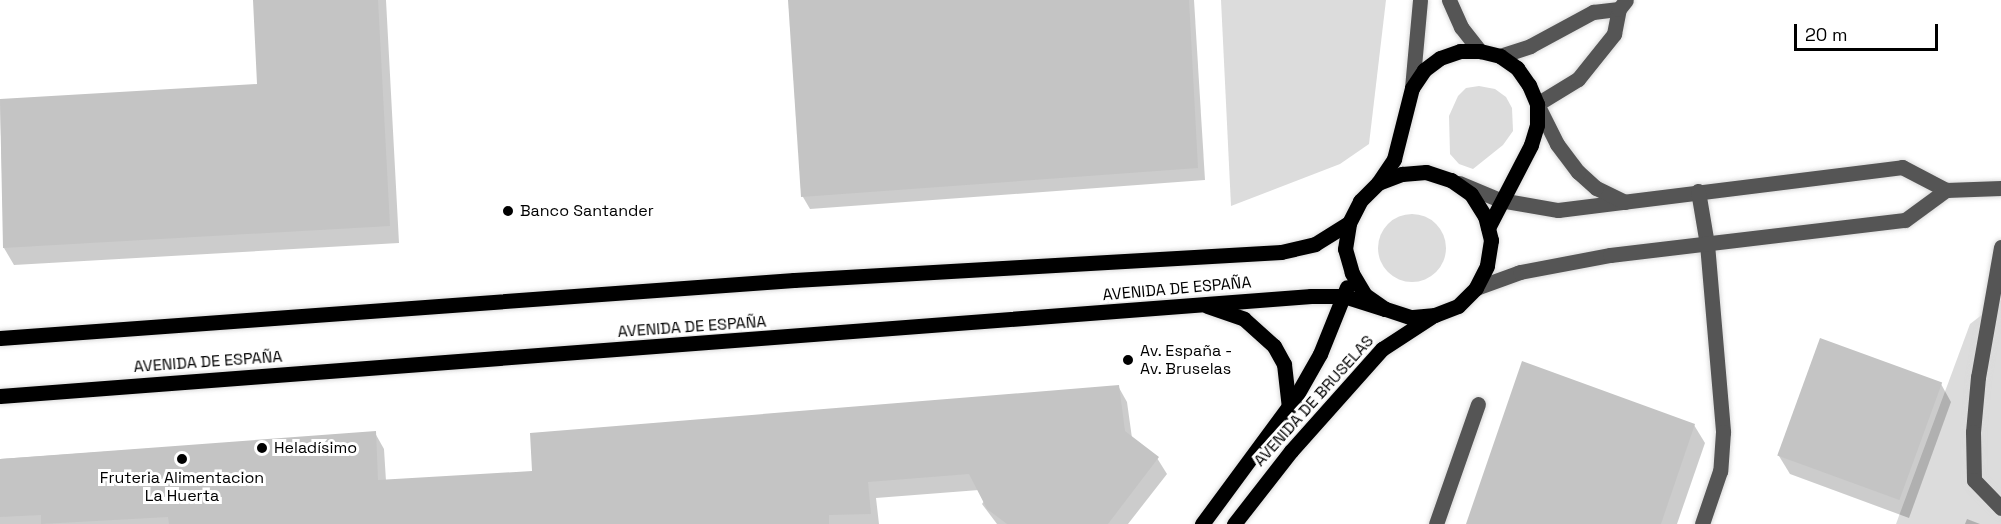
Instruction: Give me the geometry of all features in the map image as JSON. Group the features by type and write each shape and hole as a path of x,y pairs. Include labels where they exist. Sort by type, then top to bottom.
{"main road":[{"path":"1378,183 1402,174 1426,172 1451,180 1471,195 1485,216 1488,228 1487,266 1476,288 1458,306 1434,315 1410,317 1385,309 1365,295 1352,273 1345,249 1349,223 1360,201 1378,183 1394,159 1412,88 1440,58 1460,51 1480,51 1500,56 1517,68 1537,104 1531,145 1500,200 1488,228"},
{"name":"AVENIDA DE ESPAÑA","path":"0,338 782,281 1281,252 1315,244 1349,223"},
{"name":"AVENIDA DE BRUSELAS","path":"1202,524 1288,408 1320,354 1352,273"},
{"name":"AVENIDA DE ESPAÑA","path":"0,396 1202,304 1344,296 1385,309"},
{"path":"1202,304 1244,319 1274,346 1284,364 1288,408"},
{"name":"AVENIDA DE BRUSELAS","path":"1234,524 1291,451 1382,349 1434,315"}],"street":[{"path":"1412,88 1420,0"},
{"path":"1449,0 1461,27 1480,51"},
{"path":"1500,56 1530,46 1593,12 1622,5 1614,34 1578,79 1537,104 1557,144 1578,172 1596,188 1625,202"},
{"path":"1451,180 1500,200 1558,210 1902,166 1946,190 2001,188"},
{"path":"1476,288 1520,272 1610,255 1905,220 1946,190"},
{"path":"1698,191 1707,244 1723,432 1720,471 1702,524"},
{"path":"2001,247 1978,377 1973,444 1974,480 2001,508"},
{"path":"1436,524 1478,404"}],"shaded area":[{"path":"1221,0 1386,0 1369,144 1340,164 1231,206"},
{"path":"1479,86 1495,89 1506,97 1512,108 1513,131 1503,145 1473,169 1459,164 1450,154 1449,116 1458,96 1466,88"},
{"path":"1405,214 1419,214 1431,219 1441,229 1446,248 1441,267 1431,277 1419,282 1405,282 1393,277 1383,267 1378,255 1378,241 1383,229 1393,219"},
{"path":"2001,300 2001,524 1896,524 1970,324"}],"building":[{"path":"253,0 378,0 390,226 3,248 0,99 257,84"},
{"path":"788,0 1189,0 1198,168 801,197"},
{"path":"1820,338 1942,382 1899,500 1777,455"},
{"path":"1522,361 1695,424 1661,524 1466,524"},
{"path":"1119,385 1125,431 1159,457 1108,524 1007,524 987,509 969,474 868,482 871,514 829,515 829,524 169,524 168,517 41,524 41,515 0,517 0,459 376,431 378,480 532,471 530,433"}],"place":[{"name":"Banco Santander","path":"508,211"},
{"name":"Av. España - Av. Bruselas","path":"1128,360"},
{"name":"Heladísimo","path":"262,448"},
{"name":"Fruteria Alimentacion La Huerta","path":"182,459"}]}
